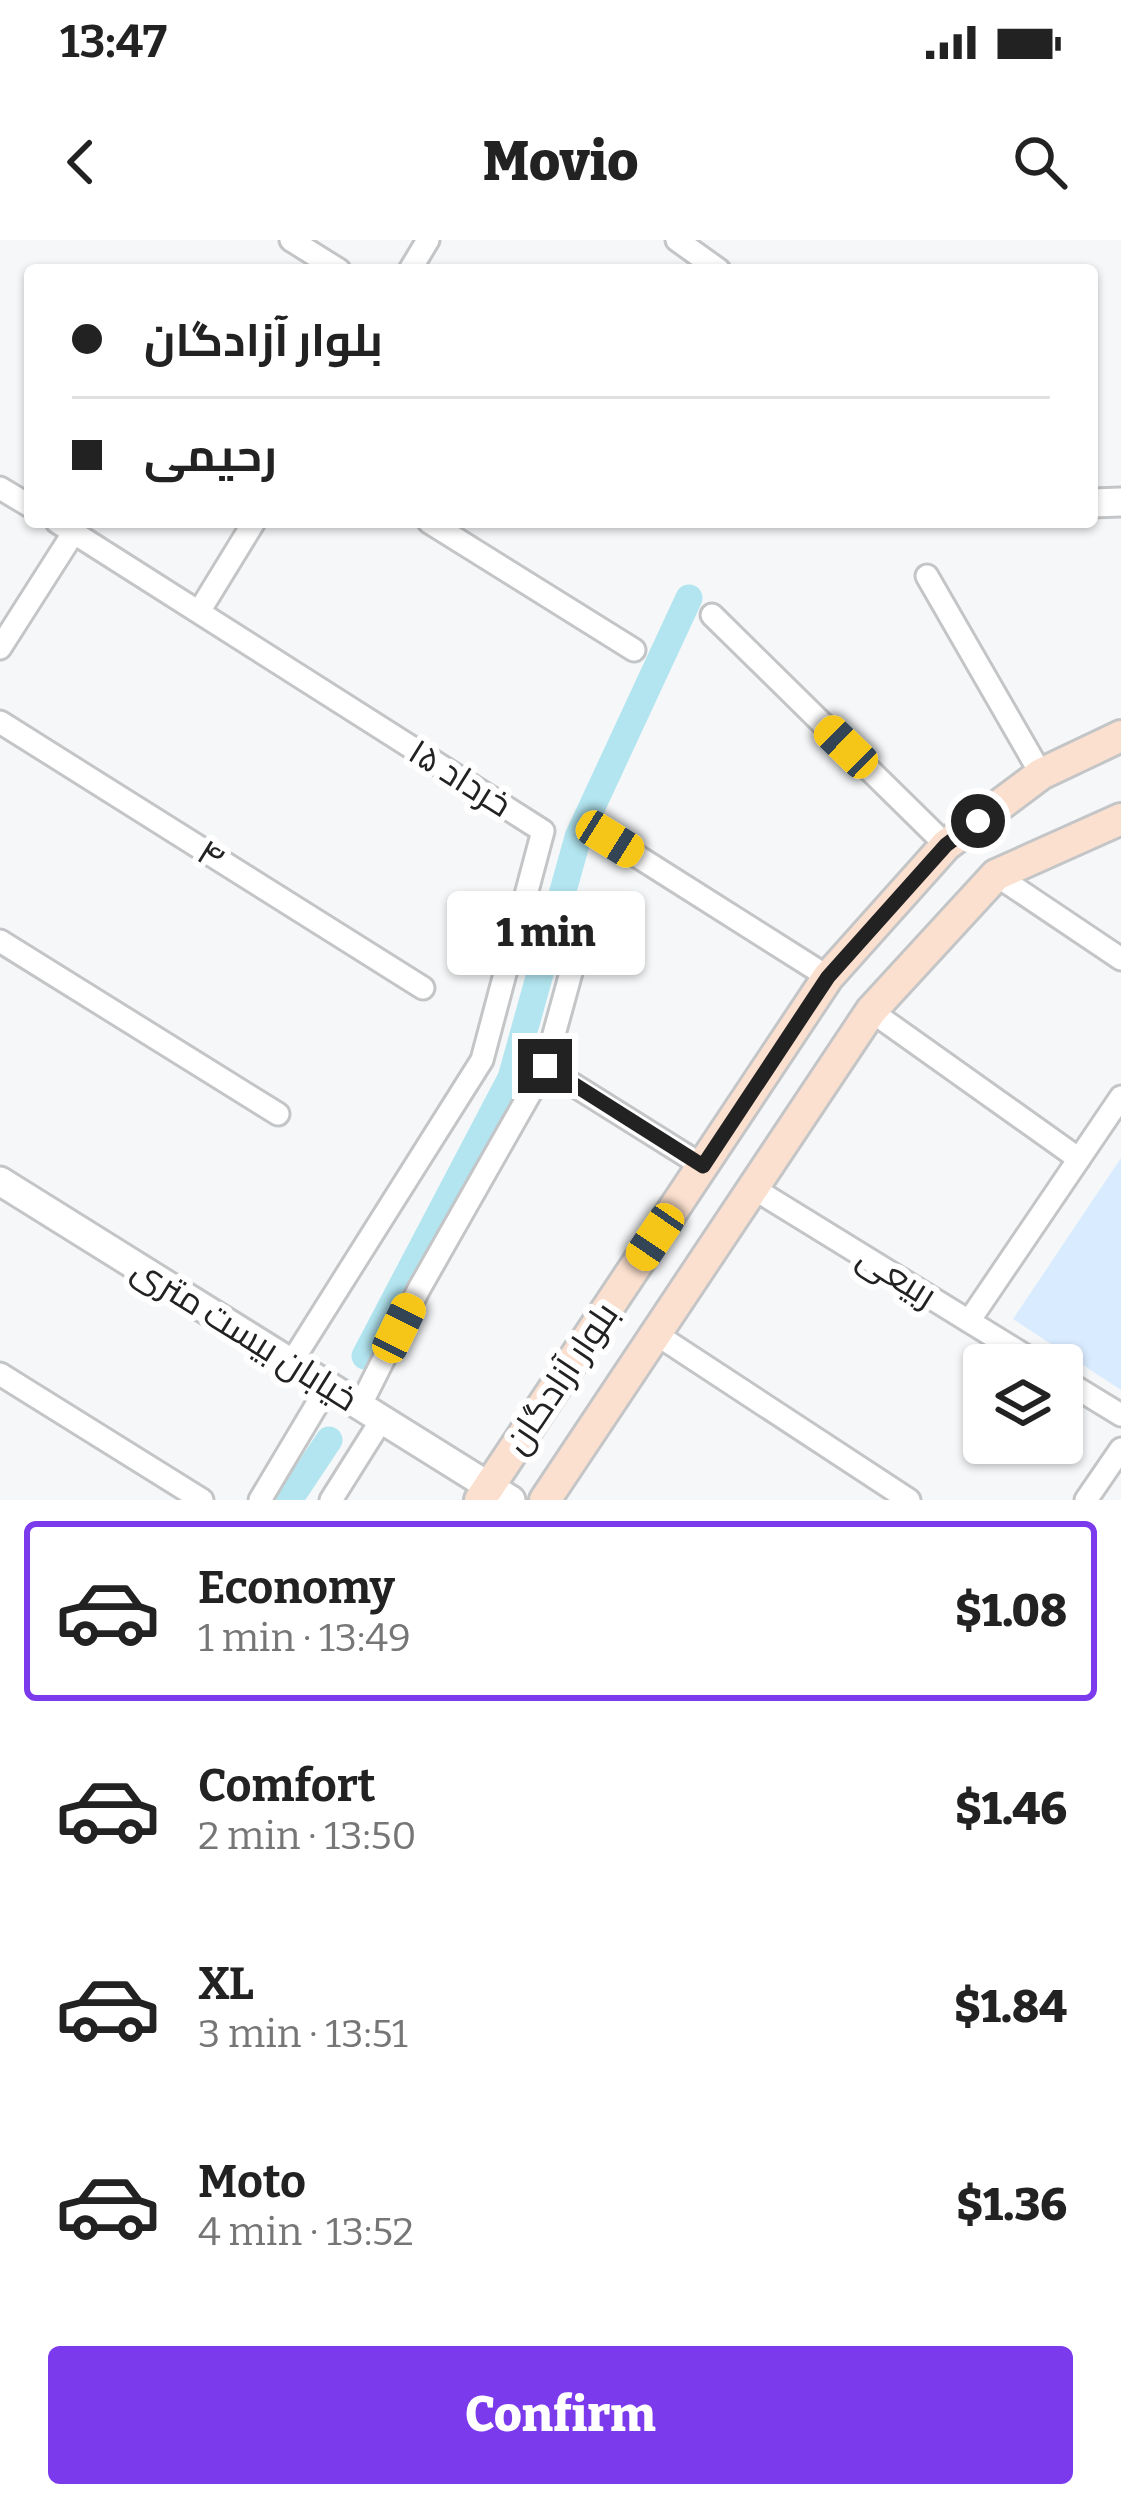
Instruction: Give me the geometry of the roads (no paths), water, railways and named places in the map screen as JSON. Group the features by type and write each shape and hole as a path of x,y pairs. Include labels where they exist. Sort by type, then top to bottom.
{"main road":[{"name":"بلوار آزادگان","path":"494,1496 828,977 946,845 1041,774 1121,736"},
{"name":"بلوار آزادگان","path":"545,1500 871,1011 996,875 1121,819"}],"street":[{"path":"291,240 329,264"},
{"path":"677,240 711,264"},
{"path":"0,648 65,528"},
{"name":"۱۵ خرداد","path":"68,528 543,831 482,1060 291,1363"},
{"path":"200,610 250,528"},
{"path":"439,528 634,650"},
{"path":"927,576 1041,774"},
{"path":"712,615 946,845"},
{"name":"۴","path":"0,722 423,988"},
{"path":"610,839 828,977"},
{"path":"996,875 1121,958"},
{"path":"331,1500 371,1413 418,1288 545,1066 585,922"},
{"path":"0,941 278,1114"},
{"path":"871,1011 1079,1159"},
{"path":"545,1066 703,1166"},
{"path":"969,1321 1121,1097"},
{"name":"خیابان بیست متری","path":"0,1181 371,1413 494,1496"},
{"name":"ربیعی","path":"753,1188 1006,1344"},
{"path":"656,1334 909,1500"},
{"path":"0,1374 202,1500"},
{"path":"260,1500 328,1386"},
{"path":"1083,1391 1121,1415"},
{"path":"1086,1500 1121,1449"}],"waterway":[{"path":"365,1356 511,1078 578,837 689,598"},
{"path":"289,1500 329,1440"}]}
